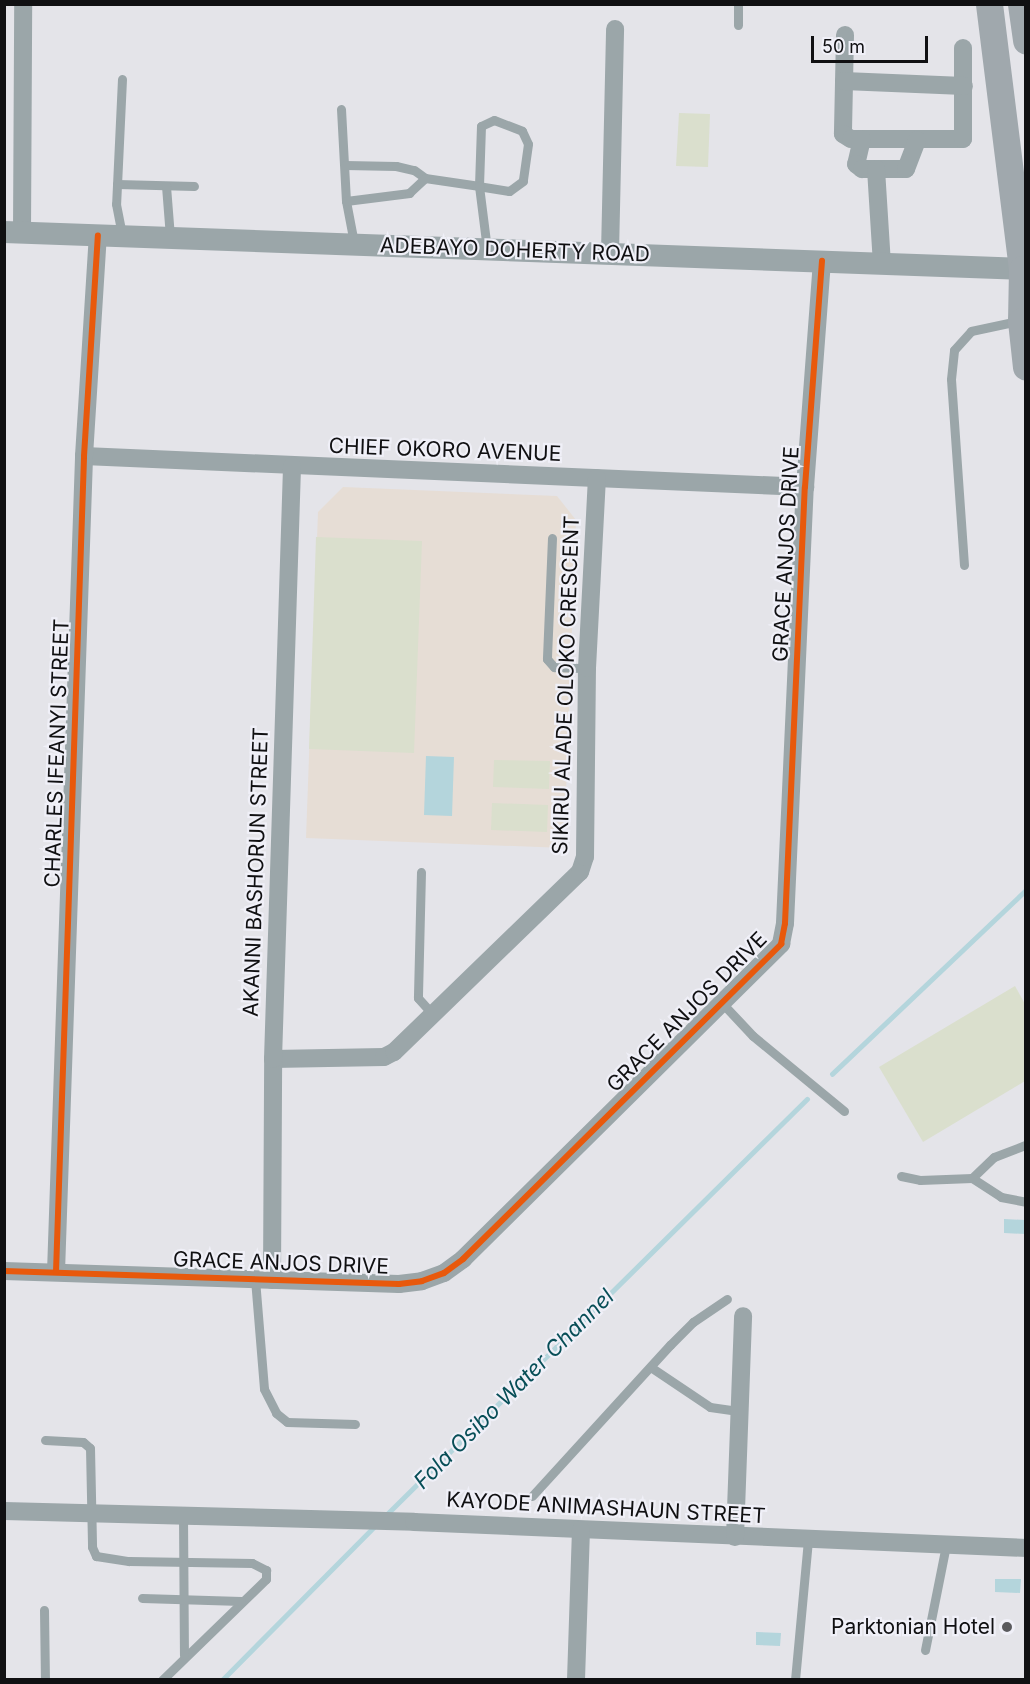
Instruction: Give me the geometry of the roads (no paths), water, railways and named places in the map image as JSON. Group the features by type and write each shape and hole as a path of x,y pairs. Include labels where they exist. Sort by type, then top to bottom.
{"main road":[{"path":"989,4 1024,269 1021,321 1026,367"},
{"path":"1021,4 1026,41"}],"street":[{"path":"13,232 23,5"},
{"path":"610,253 615,29"},
{"path":"845,35 843,134 862,139 963,139 963,48"},
{"path":"844,81 964,86"},
{"path":"862,139 857,168 876,169 906,169 917,140"},
{"path":"876,169 882,264"},
{"name":"ADEBAYO DOHERTY ROAD","path":"13,232 1024,269"},
{"name":"CHARLES IFEANYI STREET","path":"56,1272 84,456 98,235"},
{"name":"GRACE ANJOS DRIVE","path":"4,1271 399,1284 422,1281 444,1273 463,1259 781,944 785,923 805,487 822,261"},
{"name":"CHIEF OKORO AVENUE","path":"84,456 805,487"},
{"name":"AKANNI BASHORUN STREET","path":"264,1279 292,466"},
{"name":"SIKIRU ALADE OLOKO CRESCENT","path":"273,1059 384,1057 434,1016 580,872 585,857 586,668 597,478"},
{"path":"735,1537 743,1316"},
{"name":"KAYODE ANIMASHAUN STREET","path":"4,1511 91,1511 183,1516 414,1522 1026,1548"},
{"path":"576,1680 580,1530"}],"lane":[{"path":"738,4 738,25"},
{"path":"122,79 117,184 122,236"},
{"path":"342,109 346,201 354,244"},
{"path":"345,165 396,166 414,170 425,178 479,186 508,191 523,181 528,154 522,131 494,120 481,126 479,186 487,249"},
{"path":"346,201 409,193 425,178"},
{"path":"117,184 194,186"},
{"path":"166,186 171,238"},
{"path":"964,565 951,379 954,350 971,332 1021,321"},
{"path":"552,538 547,659 554,667 586,668"},
{"path":"422,872 418,998 434,1016"},
{"path":"722,1003 791,1068 844,1111"},
{"path":"972,1178 994,1157 1026,1145"},
{"path":"901,1176 920,1180 972,1178 1001,1197 1026,1202"},
{"path":"264,1279 264,1389 276,1413 287,1422 356,1424"},
{"path":"532,1496 693,1322 727,1299"},
{"path":"652,1368 710,1407 740,1411"},
{"path":"45,1440 88,1444 92,1547 96,1556 252,1563 266,1570 266,1579 184,1655 162,1680"},
{"path":"183,1516 184,1655"},
{"path":"795,1680 808,1540"},
{"path":"925,1650 946,1545"},
{"path":"142,1598 241,1601"},
{"path":"44,1610 45,1680"}],"water":[{"path":"426,756 454,757 452,816 424,815"},
{"path":"1004,1219 1025,1220 1025,1234 1004,1233"},
{"path":"995,1579 1021,1579 1020,1593 995,1592"},
{"path":"756,1632 781,1633 780,1646 756,1645"}],"waterway":[{"name":"Fola Osibo Water Channel","path":"832,1074 1026,890"},
{"name":"Fola Osibo Water Channel","path":"385,1516 807,1099"},
{"name":"Fola Osibo Water Channel","path":"222,1680 375,1526"}],"place":[{"name":"Parktonian Hotel","path":"1007,1627"}]}
